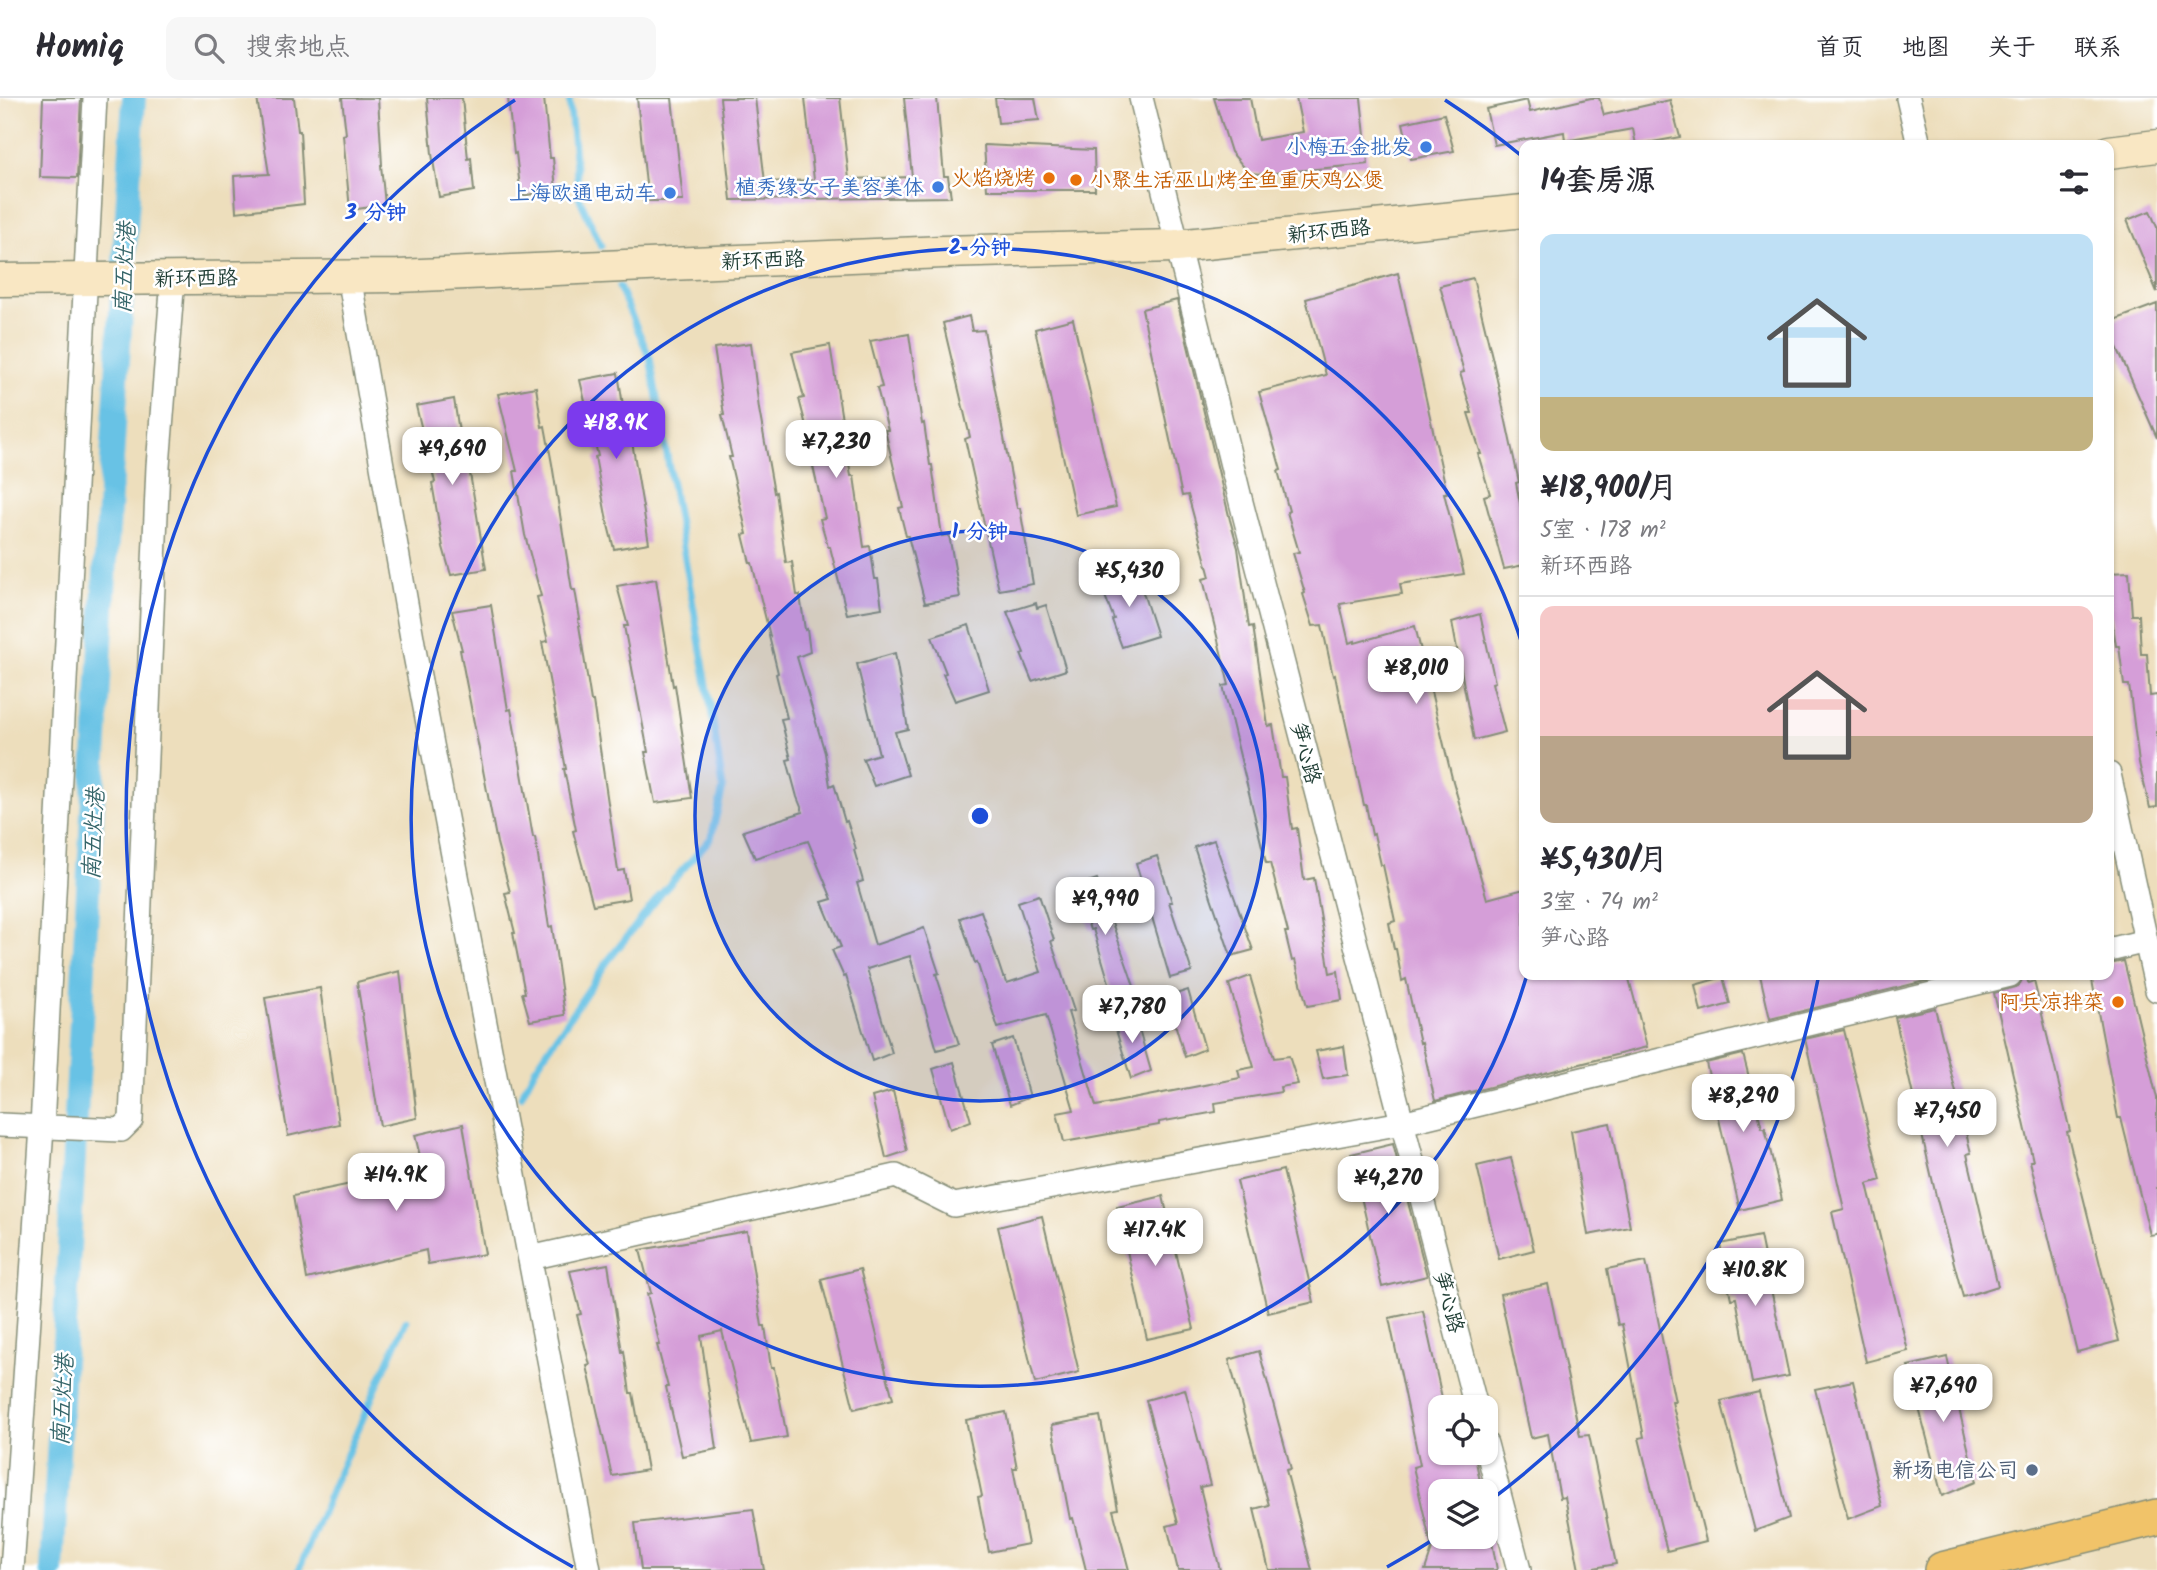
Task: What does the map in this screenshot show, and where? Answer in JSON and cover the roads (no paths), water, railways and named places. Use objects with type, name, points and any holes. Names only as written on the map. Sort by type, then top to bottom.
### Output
[{"type":"main road","points":[[1942,1570],[2157,1517]]},
{"type":"street","points":[[12,1570],[42,1127],[91,280],[95,98]]},
{"type":"street","name":"笋心路","points":[[1141,98],[1176,246],[1473,1395]]},
{"type":"street","points":[[1908,98],[1918,140]]},
{"type":"street","points":[[2114,151],[2157,146]]},
{"type":"street","name":"新环西路","points":[[0,281],[349,276],[943,252],[1176,246],[1519,212]]},
{"type":"street","points":[[349,276],[415,655],[589,1570]]},
{"type":"street","points":[[0,1125],[121,1130],[131,1120],[158,480],[163,279]]},
{"type":"street","points":[[2114,797],[2157,990]]},
{"type":"street","points":[[2114,949],[2146,941]]},
{"type":"street","points":[[530,1258],[896,1176],[954,1205],[1402,1123],[1989,980]]},
{"type":"street","points":[[1492,1465],[1519,1570]]},
{"type":"waterway","name":"南五灶港","points":[[52,1570],[103,607],[134,98]]},
{"type":"waterway","points":[[569,98],[579,197],[601,246]]},
{"type":"waterway","points":[[521,1096],[535,1069],[607,962],[661,894],[711,838],[723,788],[650,358],[619,287]]},
{"type":"waterway","points":[[299,1570],[406,1321]]},
{"type":"place","name":"小梅五金批发","points":[[1426,147]]},
{"type":"place","name":"火焰烧烤","points":[[1049,178]]},
{"type":"place","name":"小聚生活巫山烤全鱼重庆鸡公煲","points":[[1076,180]]},
{"type":"place","name":"植秀缘女子美容美体","points":[[938,187]]},
{"type":"place","name":"上海欧通电动车","points":[[670,193]]},
{"type":"place","name":"阿兵凉拌菜","points":[[2118,1002]]},
{"type":"place","name":"新场电信公司","points":[[2032,1470]]}]
